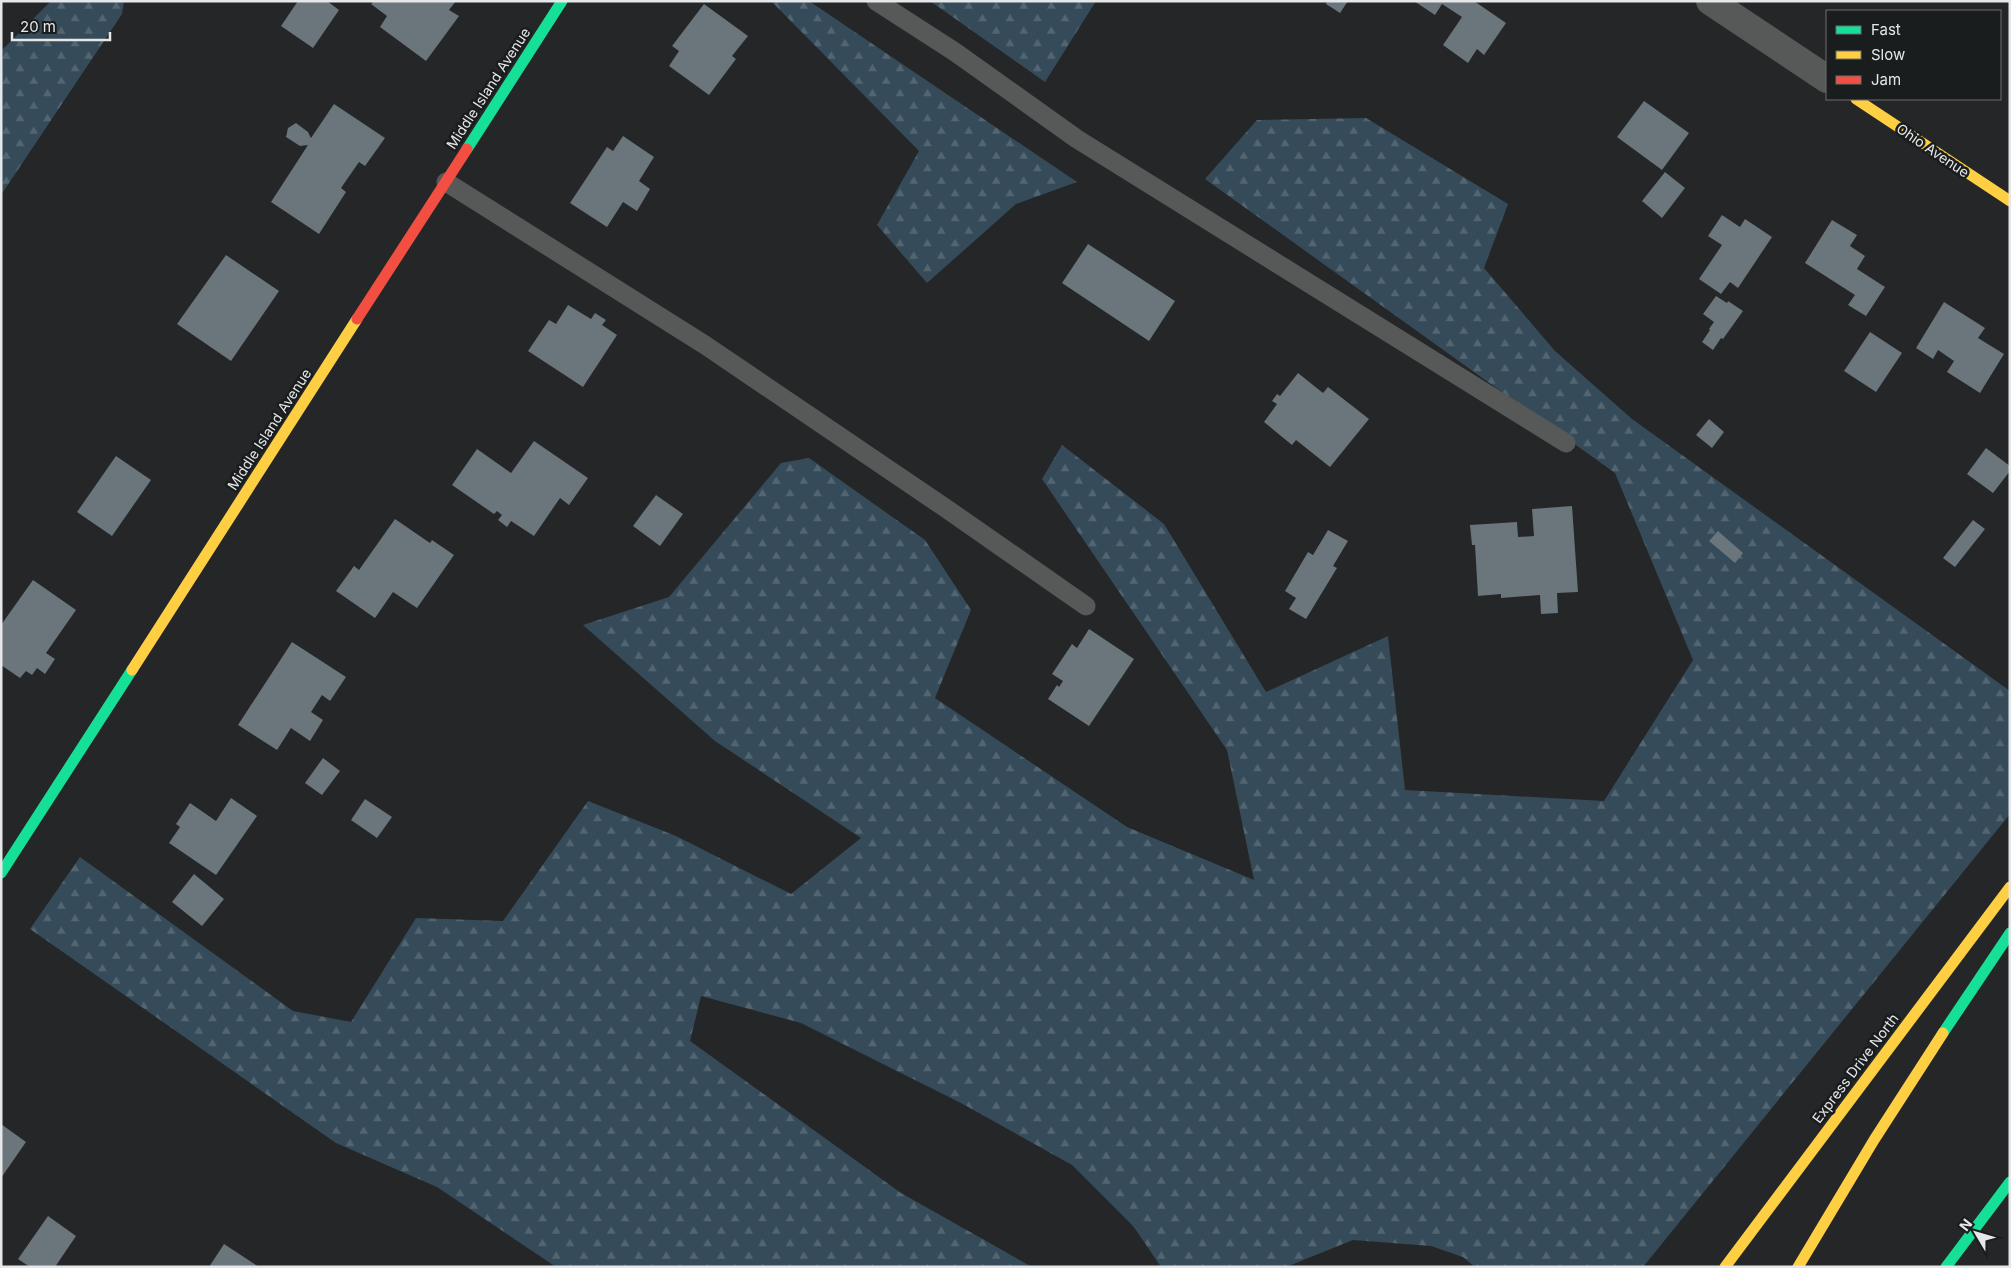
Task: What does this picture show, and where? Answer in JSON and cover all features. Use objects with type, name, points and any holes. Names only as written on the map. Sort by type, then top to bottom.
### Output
[{"type":"main road","name":"Middle Island Avenue","points":[[1,873],[562,1]]},
{"type":"main road","name":"Ohio Avenue","points":[[1858,100],[2010,201]]},
{"type":"main road","name":"Express Drive North","points":[[1725,1267],[2010,887]]},
{"type":"main road","points":[[1798,1267],[1876,1135],[2010,933]]},
{"type":"main road","points":[[1946,1267],[2010,1182]]},
{"type":"street","points":[[1710,1],[1826,78]]},
{"type":"lane","points":[[876,1],[956,52],[1077,139],[1566,443]]},
{"type":"lane","points":[[446,182],[705,344],[1086,606]]},
{"type":"green space","points":[[51,1],[124,1],[122,14],[1,195],[1,51]]},
{"type":"green space","points":[[771,1],[809,1],[1077,182],[1016,204],[927,283],[877,225],[919,151]]},
{"type":"green space","points":[[930,1],[1096,1],[1045,82]]},
{"type":"green space","points":[[1366,118],[1508,204],[1484,268],[1555,351],[1632,419],[2010,691],[2010,814],[1643,1267],[1475,1267],[1463,1257],[1431,1246],[1353,1240],[1286,1267],[1161,1267],[1134,1227],[1072,1165],[961,1103],[801,1023],[701,996],[690,1041],[901,1193],[1032,1267],[556,1267],[437,1187],[336,1143],[30,929],[80,857],[293,1011],[351,1022],[416,918],[503,921],[588,801],[676,836],[791,894],[861,838],[715,741],[583,625],[669,597],[781,463],[809,458],[925,540],[971,610],[935,698],[1127,827],[1254,880],[1227,750],[1042,479],[1062,445],[1164,524],[1266,692],[1388,636],[1405,790],[1604,801],[1693,660],[1615,473],[1205,179],[1257,120]]},
{"type":"building","points":[[298,1],[327,1],[339,10],[313,48],[281,26]]},
{"type":"building","points":[[374,1],[456,1],[449,10],[459,16],[426,61],[380,27],[387,16],[371,4]]},
{"type":"building","points":[[1327,1],[1348,1],[1340,13],[1326,4]]},
{"type":"building","points":[[1414,1],[1474,1],[1506,23],[1484,55],[1477,49],[1468,63],[1443,45],[1462,17],[1442,4],[1435,15]]},
{"type":"building","points":[[704,4],[748,36],[732,56],[736,59],[709,95],[669,66],[679,51],[672,46]]},
{"type":"building","points":[[1644,101],[1689,133],[1662,170],[1617,137]]},
{"type":"building","points":[[334,104],[385,138],[365,166],[359,162],[341,188],[346,192],[319,234],[271,202],[308,145],[300,146],[286,137],[288,128],[296,123],[308,132],[311,138]]},
{"type":"building","points":[[623,136],[654,157],[639,181],[650,189],[637,211],[623,202],[607,227],[570,203],[607,147],[613,151]]},
{"type":"building","points":[[1665,172],[1685,188],[1662,218],[1642,201]]},
{"type":"building","points":[[1722,215],[1740,227],[1745,219],[1772,237],[1738,288],[1730,282],[1721,294],[1699,279],[1722,245],[1708,236]]},
{"type":"building","points":[[1832,220],[1857,235],[1850,246],[1865,256],[1857,269],[1885,287],[1866,316],[1848,305],[1855,295],[1805,263]]},
{"type":"building","points":[[1088,244],[1175,301],[1149,341],[1062,283]]},
{"type":"building","points":[[226,255],[279,291],[231,361],[177,324]]},
{"type":"building","points":[[1716,296],[1743,311],[1713,350],[1702,342],[1714,322],[1703,314]]},
{"type":"building","points":[[1944,302],[1985,328],[1978,338],[2004,354],[1980,393],[1947,372],[1954,361],[1938,350],[1933,359],[1916,348]]},
{"type":"building","points":[[568,305],[591,319],[595,313],[606,320],[602,325],[617,335],[583,387],[528,351],[549,320],[556,324]]},
{"type":"building","points":[[1870,332],[1902,353],[1876,392],[1844,371]]},
{"type":"building","points":[[1298,373],[1323,393],[1328,387],[1369,419],[1330,467],[1296,440],[1292,445],[1264,422],[1277,404],[1272,401],[1277,394],[1280,396]]},
{"type":"building","points":[[1709,419],[1724,432],[1712,448],[1696,435]]},
{"type":"building","points":[[534,441],[588,478],[569,505],[560,498],[534,536],[511,521],[507,527],[498,520],[502,515],[497,511],[494,514],[452,485],[477,449],[511,473]]},
{"type":"building","points":[[1986,448],[2010,466],[2010,471],[1993,493],[1967,474]]},
{"type":"building","points":[[116,456],[151,480],[112,536],[77,512]]},
{"type":"building","points":[[656,495],[683,514],[660,546],[633,526]]},
{"type":"building","points":[[1572,506],[1578,592],[1557,593],[1558,613],[1541,614],[1540,595],[1501,598],[1501,594],[1478,596],[1475,545],[1472,545],[1470,525],[1517,522],[1518,537],[1534,536],[1532,509]]},
{"type":"building","points":[[395,519],[430,543],[432,540],[454,555],[417,608],[393,592],[375,618],[336,591],[354,566],[359,570]]},
{"type":"building","points":[[1973,520],[1985,529],[1955,567],[1943,558]]},
{"type":"building","points":[[1328,530],[1348,541],[1333,566],[1337,568],[1306,619],[1289,609],[1296,598],[1285,591],[1308,552],[1313,555]]},
{"type":"building","points":[[1718,531],[1743,553],[1735,563],[1709,541]]},
{"type":"building","points":[[33,580],[76,610],[46,653],[55,659],[45,674],[37,668],[32,675],[26,671],[20,678],[1,665],[1,625]]},
{"type":"building","points":[[1089,629],[1134,659],[1089,726],[1048,699],[1057,685],[1059,687],[1063,681],[1052,674],[1072,644],[1077,648]]},
{"type":"building","points":[[292,642],[346,677],[330,701],[322,695],[311,712],[323,720],[310,741],[291,728],[277,750],[238,725]]},
{"type":"building","points":[[323,758],[340,771],[322,795],[305,783]]},
{"type":"building","points":[[231,798],[257,816],[216,875],[169,843],[180,827],[176,824],[190,803],[216,821]]},
{"type":"building","points":[[365,799],[392,817],[377,838],[351,820]]},
{"type":"building","points":[[194,874],[224,899],[202,926],[172,902]]},
{"type":"building","points":[[1,1124],[26,1142],[1,1178]]},
{"type":"building","points":[[48,1216],[76,1236],[55,1267],[30,1267],[18,1259]]},
{"type":"building","points":[[224,1244],[259,1267],[209,1267]]},
{"type":"traffic: fast","points":[[467,149],[562,1]]},
{"type":"traffic: fast","points":[[1,873],[132,670]]},
{"type":"traffic: fast","points":[[1943,1033],[2010,933]]},
{"type":"traffic: fast","points":[[1946,1267],[2010,1182]]},
{"type":"traffic: slow","points":[[1858,100],[2010,201]]},
{"type":"traffic: slow","points":[[132,670],[357,319]]},
{"type":"traffic: slow","points":[[1725,1267],[2010,887]]},
{"type":"traffic: slow","points":[[1798,1267],[1874,1140],[1943,1033]]},
{"type":"traffic: jam","points":[[357,319],[467,149]]}]
